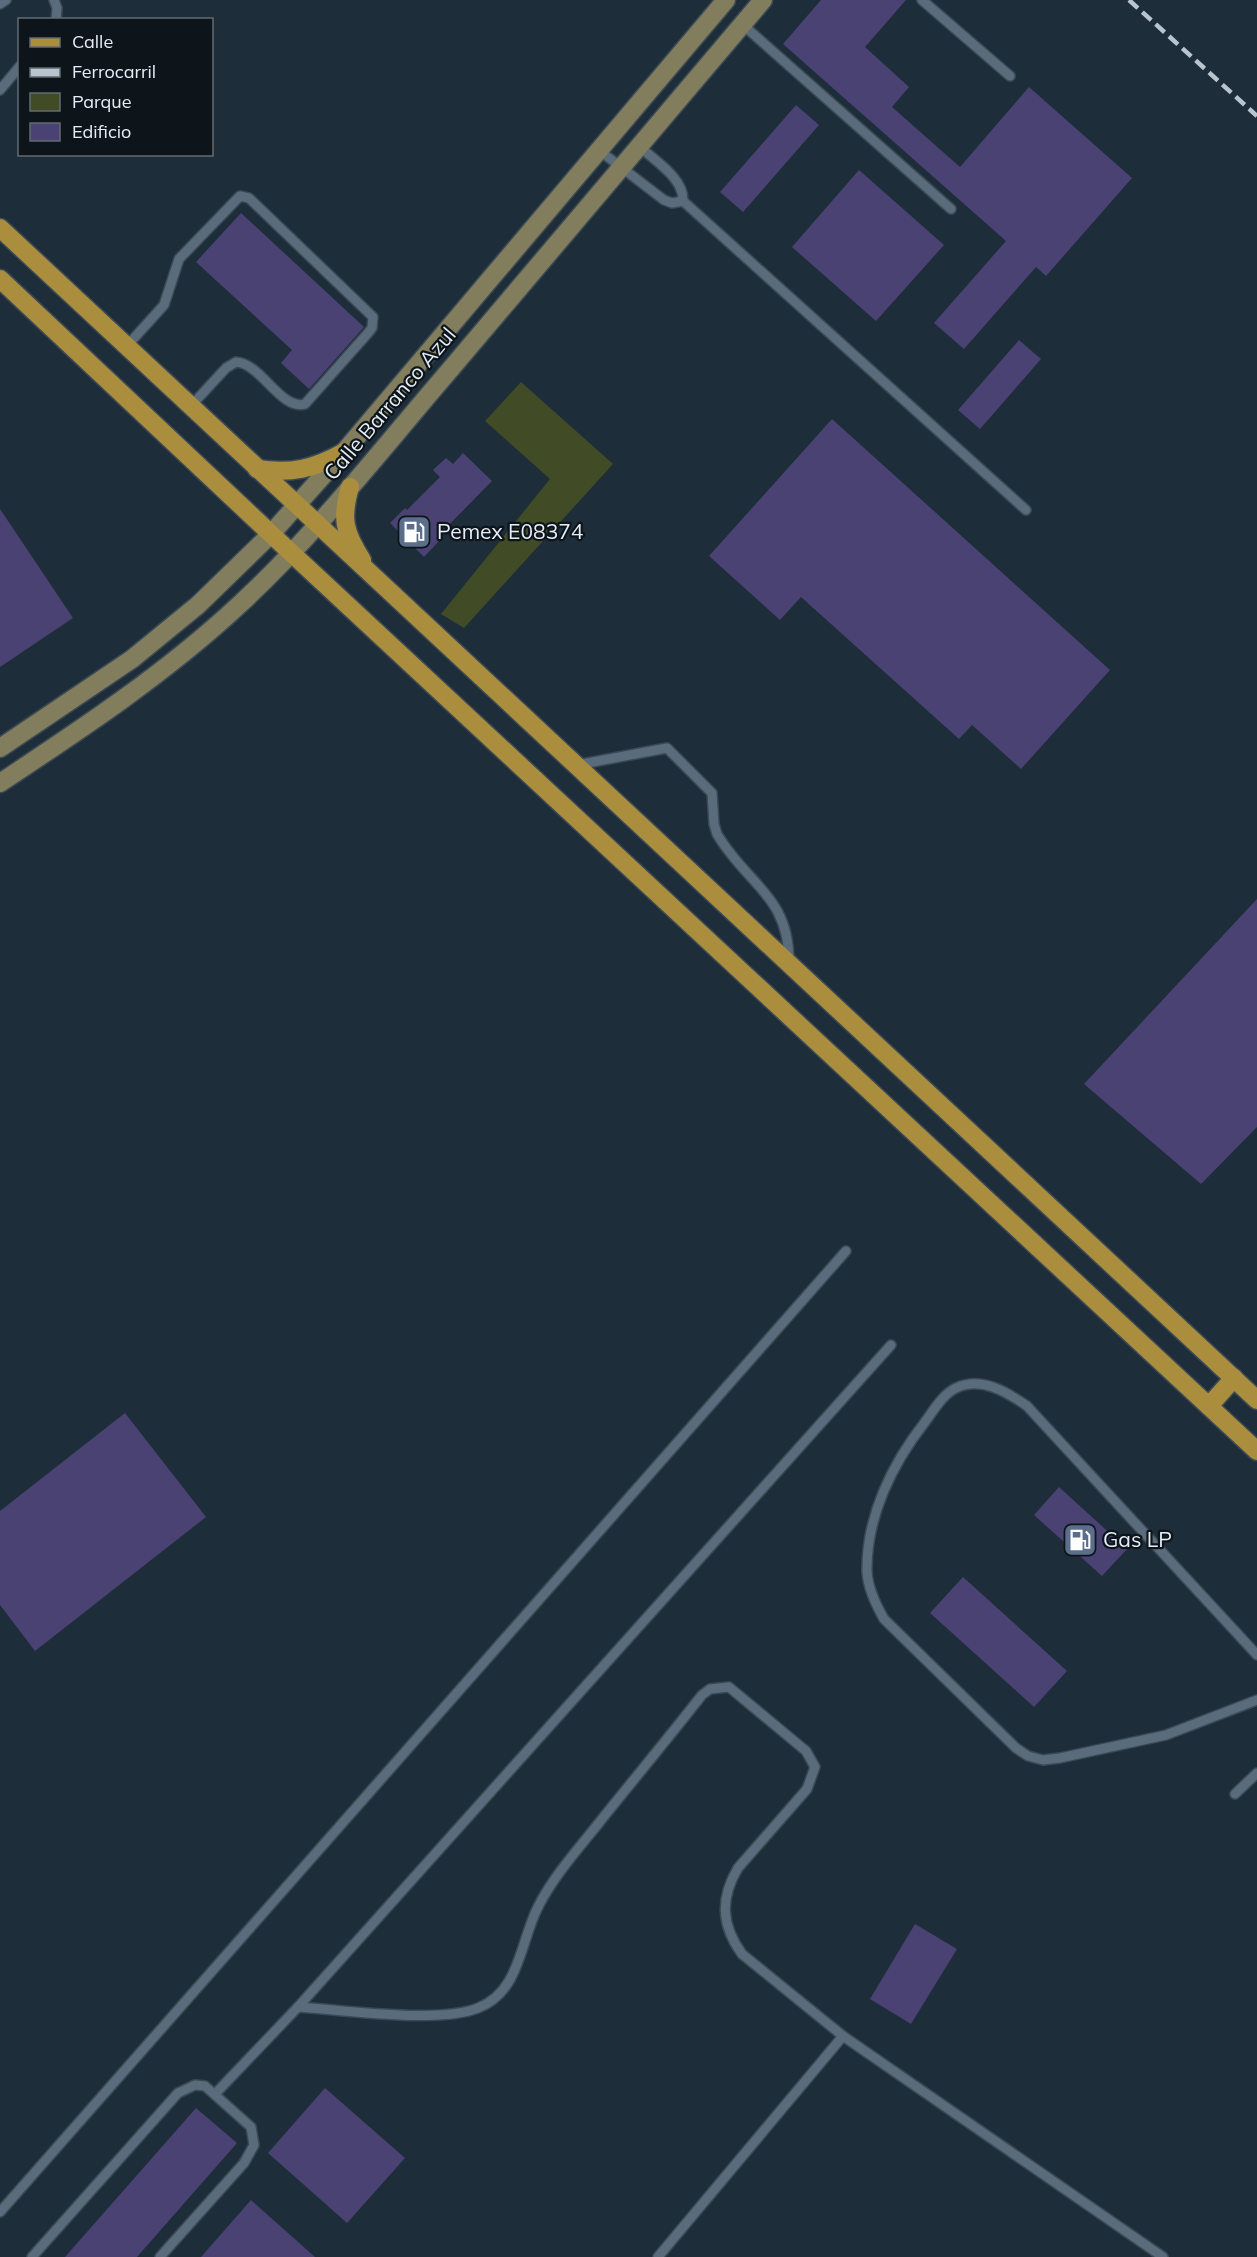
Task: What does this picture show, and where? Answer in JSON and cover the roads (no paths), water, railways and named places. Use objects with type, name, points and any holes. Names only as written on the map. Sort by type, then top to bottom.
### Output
[{"type":"main road","name":"Calle Barranco Azul","points":[[0,748],[132,659],[198,605],[271,534],[444,335],[726,0]]},
{"type":"main road","name":"Calle Barranco Azul","points":[[0,783],[84,728],[144,684],[237,608],[292,553],[763,0]]},
{"type":"main road","points":[[0,228],[1257,1400]]},
{"type":"main road","points":[[0,279],[1257,1451]]},
{"type":"main road","points":[[423,400],[412,387],[444,345],[444,335]]},
{"type":"main road","points":[[257,470],[280,472],[306,470],[344,452]]},
{"type":"main road","points":[[350,487],[344,509],[346,530],[351,543],[379,583]]},
{"type":"main road","points":[[1209,1406],[1234,1378]]},
{"type":"lane","points":[[0,4],[6,0]]},
{"type":"lane","points":[[54,0],[57,8],[56,18]]},
{"type":"lane","points":[[922,0],[1010,76]]},
{"type":"lane","points":[[742,24],[951,208]]},
{"type":"lane","points":[[0,90],[18,68]]},
{"type":"lane","points":[[639,146],[678,182],[683,191],[683,201],[1026,510]]},
{"type":"lane","points":[[600,151],[664,200],[672,203],[683,201]]},
{"type":"lane","points":[[126,347],[164,305],[179,259],[240,196],[249,198],[373,317],[374,322],[368,333],[305,404],[291,403],[247,365],[237,362],[226,368],[190,407]]},
{"type":"lane","points":[[575,766],[667,748],[712,794],[717,834],[783,919],[789,943],[789,962]]},
{"type":"lane","points":[[0,2212],[846,1251]]},
{"type":"lane","points":[[215,2094],[298,2007],[891,1344]]},
{"type":"lane","points":[[1257,1655],[1027,1406],[1005,1391],[988,1386],[955,1389],[937,1406],[893,1468],[879,1500],[871,1541],[867,1573],[874,1600],[884,1619],[1016,1748],[1028,1756],[1043,1760],[1060,1758],[1143,1741],[1166,1735],[1257,1700]]},
{"type":"lane","points":[[298,2007],[435,2015],[459,2014],[479,2008],[495,1999],[507,1987],[516,1969],[526,1935],[551,1885],[702,1695],[719,1686],[729,1688],[806,1751],[815,1767],[813,1778],[807,1789],[738,1868],[729,1882],[724,1899],[727,1928],[742,1954],[843,2036],[1163,2257]]},
{"type":"lane","points":[[1235,1794],[1257,1773]]},
{"type":"lane","points":[[658,2257],[843,2036]]},
{"type":"lane","points":[[32,2257],[178,2093],[195,2085],[205,2086],[251,2127],[254,2145],[251,2154],[160,2257]]},
{"type":"railway","points":[[1129,0],[1257,116]]},
{"type":"place","name":"Pemex E08374","points":[[414,532]]},
{"type":"place","name":"Gas LP","points":[[1080,1540]]}]
